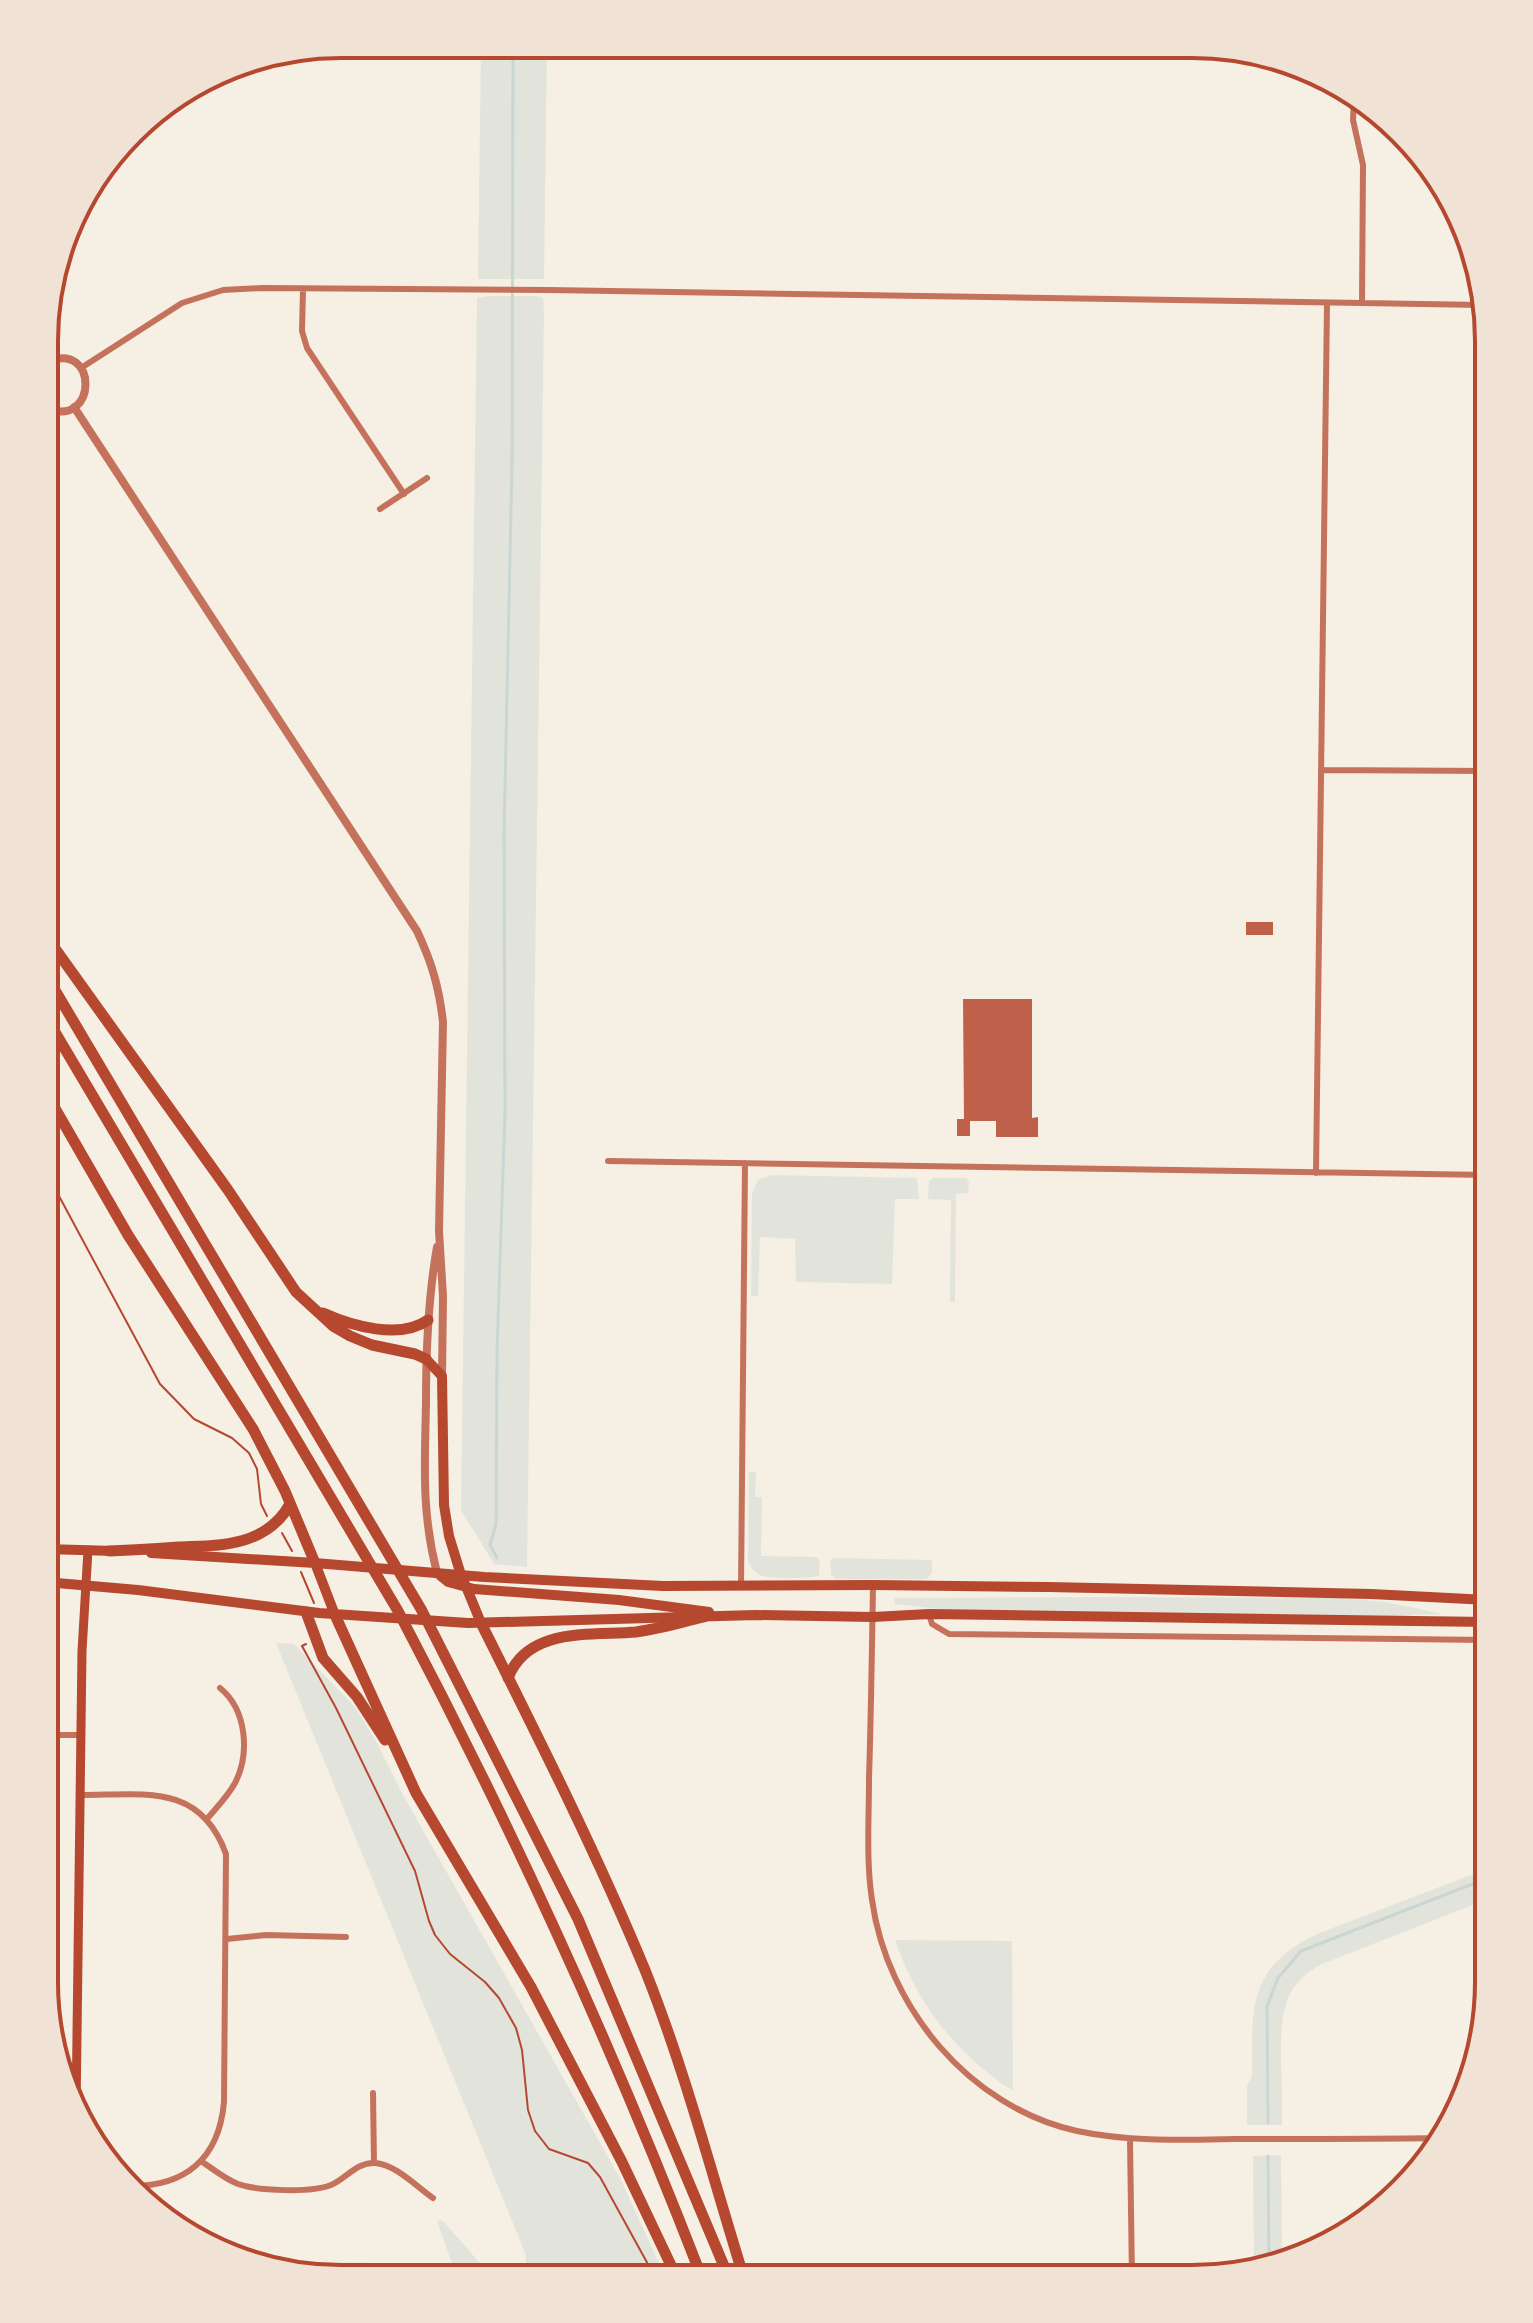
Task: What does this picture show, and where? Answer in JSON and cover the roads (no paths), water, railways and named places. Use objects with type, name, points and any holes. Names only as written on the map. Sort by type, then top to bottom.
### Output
[{"type":"highway","points":[[58,953],[228,1190],[291,1287],[312,1308],[350,1336],[426,1359]]},
{"type":"highway","points":[[58,995],[421,1609],[578,1919],[724,2265]]},
{"type":"highway","points":[[58,1037],[398,1611],[446,1702],[560,1938],[658,2163],[697,2265]]},
{"type":"highway","points":[[58,1114],[128,1235],[253,1429],[315,1563]]},
{"type":"highway","points":[[312,1308],[348,1323],[378,1329],[410,1327],[428,1320]]},
{"type":"highway","points":[[109,1551],[226,1545],[252,1538],[274,1524],[290,1504]]},
{"type":"highway","points":[[312,1613],[315,1639],[326,1663],[363,1705],[407,1774]]},
{"type":"highway","points":[[335,1615],[407,1774],[531,1987],[622,2162],[671,2265]]},
{"type":"highway","points":[[508,1678],[526,1654],[551,1639],[568,1635],[638,1631],[704,1617]]},
{"type":"highway","points":[[481,1623],[566,1797],[645,1971],[687,2093],[740,2265]]},
{"type":"main road","points":[[426,1359],[442,1376],[444,1505],[449,1536],[481,1623]]},
{"type":"main road","points":[[58,1549],[638,1585],[873,1585],[1356,1594],[1475,1599]]},
{"type":"main road","points":[[76,2081],[81,1735],[88,1550]]},
{"type":"main road","points":[[315,1563],[335,1615]]},
{"type":"main road","points":[[437,1573],[448,1582],[466,1588],[619,1600],[735,1615]]},
{"type":"main road","points":[[58,1583],[312,1613],[481,1623],[735,1615],[873,1617],[929,1614],[1475,1622]]},
{"type":"street","points":[[1353,109],[1363,165],[1362,303]]},
{"type":"street","points":[[81,368],[182,303],[223,290],[263,288],[1473,305]]},
{"type":"street","points":[[303,289],[302,331],[307,348],[404,494]]},
{"type":"street","points":[[1316,1173],[1327,303]]},
{"type":"street","points":[[58,359],[69,359],[81,368],[86,392],[74,407],[58,411]]},
{"type":"street","points":[[74,407],[417,931],[430,959],[439,988],[443,1022],[439,1231],[443,1296],[442,1376]]},
{"type":"street","points":[[380,509],[427,478]]},
{"type":"street","points":[[1321,770],[1475,771]]},
{"type":"street","points":[[608,1161],[1475,1175]]},
{"type":"street","points":[[741,1587],[745,1163]]},
{"type":"street","points":[[437,1573],[424,1489],[428,1320],[439,1231]]},
{"type":"street","points":[[873,1585],[868,1848],[872,1900],[884,1953],[908,2006],[945,2054],[980,2084],[1024,2112],[1074,2130],[1130,2140],[1428,2138]]},
{"type":"street","points":[[929,1614],[932,1624],[949,1634],[1475,1640]]},
{"type":"street","points":[[207,1819],[234,1786],[243,1752],[243,1732],[237,1709],[233,1700],[220,1688]]},
{"type":"street","points":[[58,1735],[81,1735]]},
{"type":"street","points":[[80,1795],[166,1797],[189,1805],[207,1819],[226,1854],[223,2121],[216,2140],[189,2172],[164,2183],[144,2185]]},
{"type":"street","points":[[227,1939],[266,1935],[346,1937]]},
{"type":"street","points":[[373,2093],[374,2163]]},
{"type":"street","points":[[1130,2140],[1132,2265]]},
{"type":"street","points":[[201,2161],[240,2185],[310,2189],[329,2186],[360,2165],[374,2163],[387,2166],[433,2198]]},
{"type":"waterway","points":[[497,1558],[490,1545],[496,1524],[497,1352],[505,1112],[504,833],[512,465],[513,59]]},
{"type":"waterway","points":[[1268,2123],[1267,2006],[1278,1978],[1301,1951],[1475,1883]]},
{"type":"waterway","points":[[1268,2156],[1269,2254]]}]
